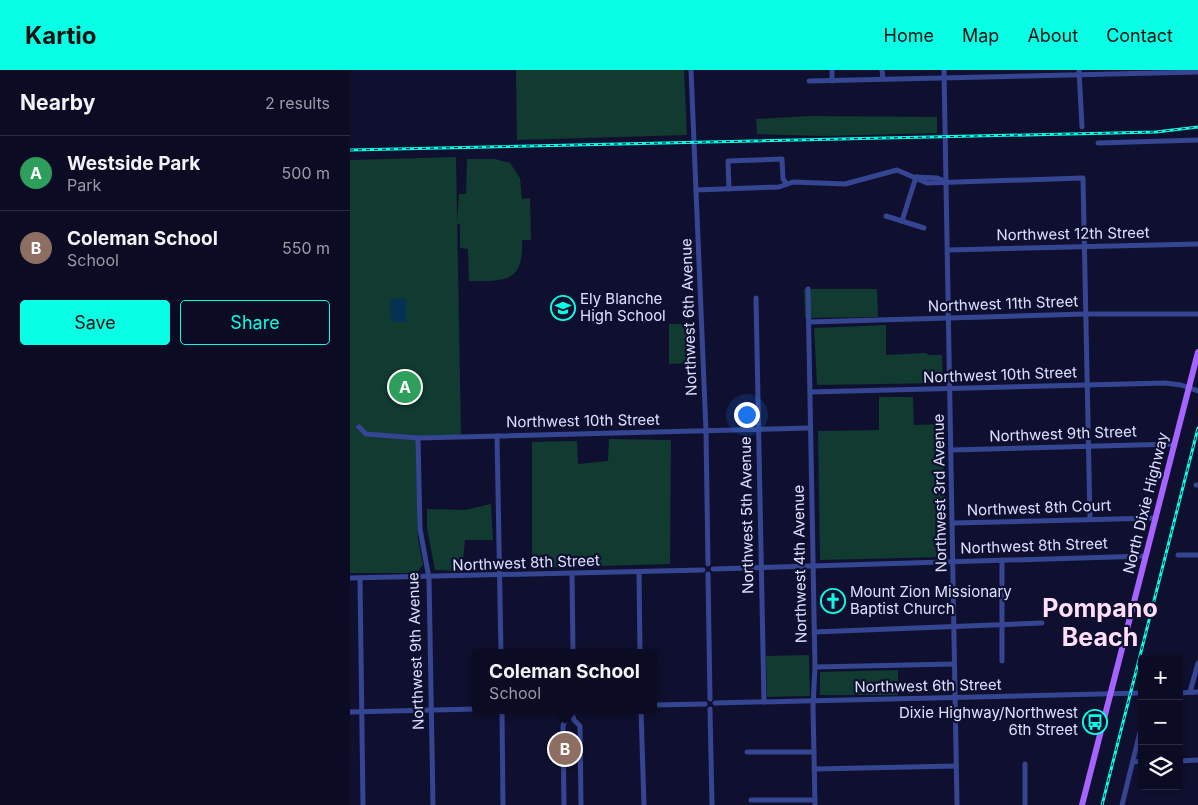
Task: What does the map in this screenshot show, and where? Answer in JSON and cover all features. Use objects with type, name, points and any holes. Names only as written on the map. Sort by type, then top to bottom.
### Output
[{"type":"main road","name":"North Dixie Highway","points":[[1082,805],[1198,352]]},
{"type":"street","name":"Northwest 6th Avenue","points":[[691,70],[706,431],[708,564]]},
{"type":"street","points":[[832,70],[832,81]]},
{"type":"street","points":[[882,70],[883,79]]},
{"type":"street","name":"Northwest 3rd Avenue","points":[[944,70],[957,805]]},
{"type":"street","points":[[809,82],[1079,73],[1198,72]]},
{"type":"street","points":[[1079,73],[1082,128]]},
{"type":"street","points":[[1098,142],[1198,140]]},
{"type":"street","points":[[729,189],[728,160],[782,159],[783,179],[786,183]]},
{"type":"street","points":[[696,190],[779,188],[786,183],[845,184],[897,170],[916,176],[920,181],[927,183],[1083,178],[1090,518]]},
{"type":"street","points":[[902,221],[916,176]]},
{"type":"street","points":[[886,216],[924,228]]},
{"type":"street","name":"Northwest 12th Street","points":[[948,250],[1198,244]]},
{"type":"street","name":"Northwest 4th Avenue","points":[[808,289],[815,668],[815,802]]},
{"type":"street","name":"Northwest 5th Avenue","points":[[756,298],[757,429],[764,702]]},
{"type":"street","name":"Northwest 11th Street","points":[[809,322],[1085,314],[1198,314]]},
{"type":"street","name":"Northwest 10th Street","points":[[810,392],[1166,383],[1198,392]]},
{"type":"street","name":"Northwest 10th Street","points":[[359,427],[366,434],[418,438],[810,428]]},
{"type":"street","points":[[497,436],[501,649]]},
{"type":"street","name":"Northwest 9th Avenue","points":[[418,438],[420,529],[429,578],[433,805]]},
{"type":"street","name":"Northwest 9th Street","points":[[952,450],[1174,444]]},
{"type":"street","name":"Northwest 8th Court","points":[[953,523],[1090,518],[1156,518]]},
{"type":"street","points":[[1178,555],[1198,555]]},
{"type":"street","name":"Northwest 8th Street","points":[[713,569],[1146,556]]},
{"type":"street","points":[[1002,560],[1002,661]]},
{"type":"street","points":[[706,572],[713,569],[708,564]]},
{"type":"street","points":[[657,705],[705,704],[710,699],[706,572],[708,564]]},
{"type":"street","points":[[639,572],[640,649]]},
{"type":"street","name":"Northwest 8th Street","points":[[350,578],[706,572]]},
{"type":"street","points":[[572,574],[573,649]]},
{"type":"street","points":[[360,578],[360,711],[363,805]]},
{"type":"street","points":[[814,632],[1042,624]]},
{"type":"street","points":[[1190,692],[1198,663]]},
{"type":"street","points":[[815,668],[954,664]]},
{"type":"street","points":[[1183,693],[1198,692]]},
{"type":"street","name":"Northwest 6th Street","points":[[716,703],[1138,694]]},
{"type":"street","points":[[710,699],[716,703],[710,709]]},
{"type":"street","points":[[705,704],[710,709],[712,805]]},
{"type":"street","points":[[350,712],[472,709]]},
{"type":"street","points":[[502,714],[503,805]]},
{"type":"street","points":[[564,805],[563,726],[568,714]]},
{"type":"street","points":[[572,714],[580,726],[581,805]]},
{"type":"street","points":[[642,714],[644,805]]},
{"type":"street","points":[[1122,805],[1138,741]]},
{"type":"street","points":[[747,752],[814,752]]},
{"type":"street","points":[[1183,760],[1198,760]]},
{"type":"street","points":[[1133,762],[1138,761]]},
{"type":"street","points":[[1025,764],[1026,805]]},
{"type":"street","points":[[814,769],[956,766]]},
{"type":"street","points":[[751,800],[815,802]]},
{"type":"green space","points":[[516,70],[684,70],[687,135],[517,140]]},
{"type":"green space","points":[[810,116],[937,117],[937,133],[824,136],[757,134],[756,119]]},
{"type":"green space","points":[[456,157],[461,435],[416,436],[418,539],[423,565],[416,573],[350,573],[350,160]]},
{"type":"green space","points":[[467,159],[495,159],[510,163],[520,178],[522,199],[530,198],[531,240],[522,240],[520,265],[510,277],[493,281],[469,281],[468,249],[460,248],[460,224],[457,224],[459,194],[466,194]]},
{"type":"green space","points":[[804,289],[877,289],[878,317],[805,318]]},
{"type":"green space","points":[[669,324],[692,324],[693,363],[669,364]]},
{"type":"green space","points":[[886,325],[886,355],[926,353],[928,355],[942,355],[943,383],[817,385],[814,328]]},
{"type":"green space","points":[[879,397],[913,397],[914,425],[943,424],[945,557],[820,560],[818,431],[879,430]]},
{"type":"green space","points":[[609,439],[671,440],[670,564],[532,568],[532,442],[577,441],[578,464],[608,461]]},
{"type":"green space","points":[[491,504],[493,540],[465,540],[462,571],[435,570],[427,528],[427,509],[465,510]]},
{"type":"green space","points":[[809,655],[810,696],[767,697],[766,656]]},
{"type":"green space","points":[[898,670],[898,695],[820,695],[820,672]]},
{"type":"water","points":[[406,298],[406,322],[391,322],[390,299]]},
{"type":"railway","points":[[350,150],[1156,132],[1198,127]]},
{"type":"railway","points":[[1102,805],[1198,428]]},
{"type":"place","name":"Ely Blanche High School","points":[[563,308]]},
{"type":"place","name":"Westside Park","points":[[405,387]]},
{"type":"place","name":"Mount Zion Missionary Baptist Church","points":[[833,601]]},
{"type":"place","name":"Dixie Highway/Northwest 6th Street","points":[[1095,722]]},
{"type":"place","name":"Coleman School","points":[[565,749]]},
{"type":"district","name":"Pompano Beach","points":[[1100,622]]}]
